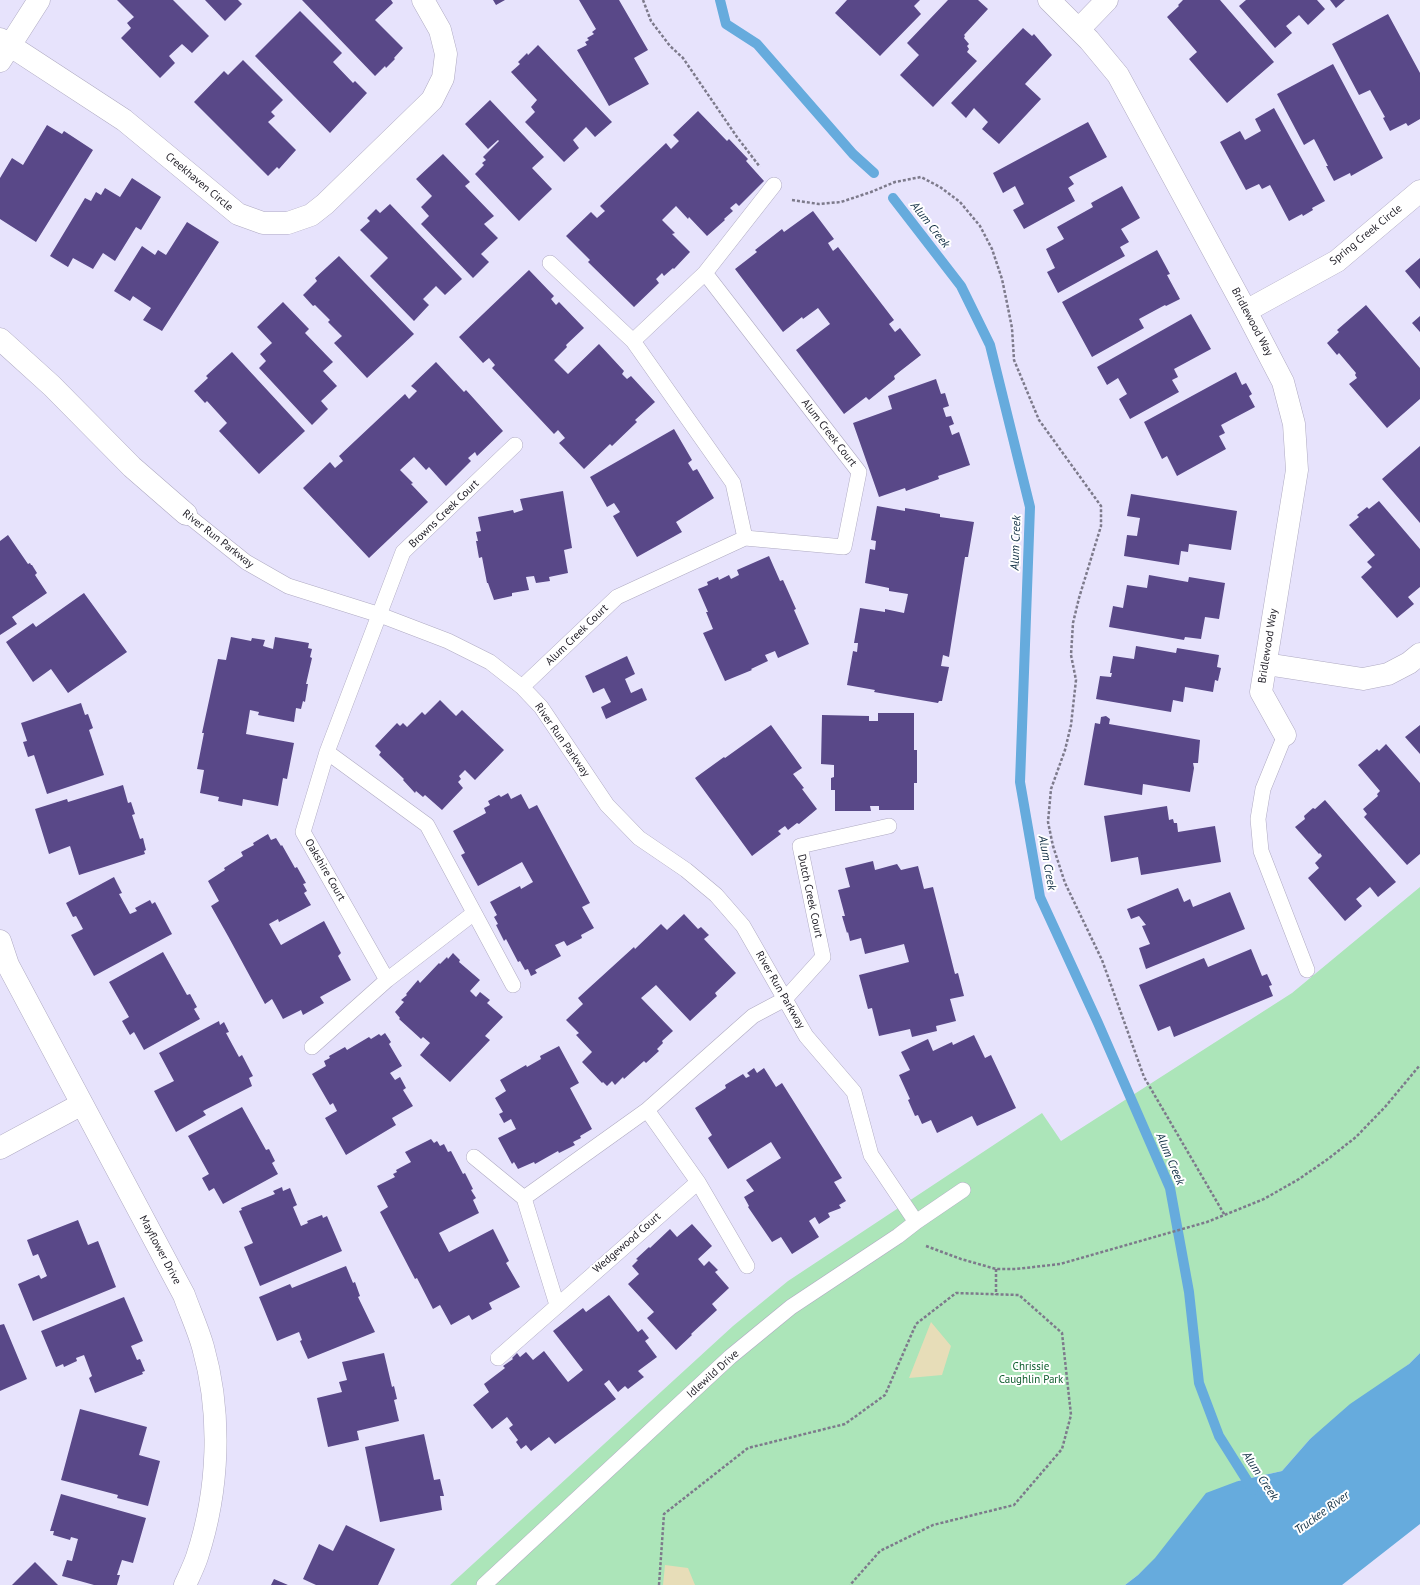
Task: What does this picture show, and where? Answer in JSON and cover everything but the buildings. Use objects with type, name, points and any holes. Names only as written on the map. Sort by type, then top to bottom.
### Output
[{"type":"street","points":[[3,49],[39,0]]},
{"type":"street","name":"Creekhaven Circle","points":[[3,49],[124,120],[238,214],[263,223],[288,223],[311,214],[325,204],[432,100],[443,78],[446,54],[440,30],[423,0]]},
{"type":"street","name":"Bridlewood Way","points":[[1049,0],[1089,40],[1118,76],[1283,382],[1294,424],[1297,470],[1261,692],[1285,735]]},
{"type":"street","points":[[1079,30],[1107,0]]},
{"type":"street","name":"Spring Creek Circle","points":[[1246,311],[1337,261],[1420,191]]},
{"type":"street","name":"River Run Parkway","points":[[0,339],[52,386],[132,467],[186,514]]},
{"type":"street","points":[[1266,664],[1363,679],[1388,674],[1409,663],[1420,654]]},
{"type":"street","name":"Mayflower Drive","points":[[0,940],[8,965],[184,1295],[203,1347],[213,1399],[215,1452],[210,1504],[197,1557],[185,1585]]},
{"type":"street","points":[[0,1148],[82,1104]]},
{"type":"lane","points":[[633,341],[705,273],[774,185]]},
{"type":"lane","points":[[550,263],[633,341],[733,483],[746,538]]},
{"type":"lane","name":"Alum Creek Court","points":[[522,687],[617,597],[746,538],[844,547],[859,472],[705,273]]},
{"type":"lane","name":"Browns Creek Court","points":[[380,615],[403,552],[515,445]]},
{"type":"lane","name":"River Run Parkway","points":[[186,514],[246,562],[288,586],[380,615],[448,641],[490,662],[522,687],[541,707],[607,805],[639,838],[686,870],[716,895],[743,926],[806,1036],[854,1092],[871,1156],[916,1222]]},
{"type":"lane","name":"Oakshire Court","points":[[380,615],[328,752],[303,832],[387,980]]},
{"type":"lane","points":[[1285,735],[1263,789],[1258,819],[1260,852],[1306,970]]},
{"type":"lane","points":[[328,752],[426,825],[514,985]]},
{"type":"lane","name":"Dutch Creek Court","points":[[785,999],[823,958],[800,846],[889,826]]},
{"type":"lane","points":[[312,1047],[387,980],[474,913]]},
{"type":"lane","points":[[524,1198],[647,1110],[753,1016],[785,999]]},
{"type":"lane","points":[[647,1110],[698,1182],[747,1266]]},
{"type":"lane","points":[[474,1157],[524,1198],[557,1305]]},
{"type":"lane","name":"Wedgewood Court","points":[[498,1358],[698,1182]]},
{"type":"lane","name":"Idlewild Drive","points":[[484,1585],[730,1357],[791,1307],[898,1236],[963,1190]]},
{"type":"path","points":[[643,0],[650,21],[670,46],[683,58],[737,138],[774,185],[789,199],[819,204],[841,202],[895,182],[921,177],[940,187],[960,202],[980,226],[992,249],[1002,278],[1006,297],[1012,328],[1014,360],[1039,420],[1101,506],[1101,526],[1078,598],[1073,623],[1071,655],[1076,680],[1071,725],[1066,750],[1051,789],[1048,822],[1053,846],[1066,884],[1102,960],[1144,1077],[1224,1214]]},
{"type":"path","points":[[898,1236],[961,1259],[996,1269],[1016,1269],[1060,1264],[1207,1222],[1264,1199],[1328,1159],[1356,1137],[1385,1107],[1420,1065]]},
{"type":"path","points":[[996,1269],[996,1295]]},
{"type":"path","points":[[659,1585],[664,1514],[748,1448],[845,1424],[885,1396],[916,1324],[956,1293],[1019,1295],[1062,1333],[1071,1415],[1062,1449],[1014,1505],[933,1525],[880,1550],[850,1585]]},
{"type":"green space","name":"Chrissie Caughlin Park","points":[[1420,887],[1420,1353],[1409,1364],[1310,1439],[1282,1471],[1238,1481],[1138,1575],[1125,1585],[450,1585],[733,1326],[788,1281],[1042,1113],[1061,1141],[1292,993]]},
{"type":"sand","points":[[931,1322],[951,1346],[942,1375],[909,1378]]},
{"type":"sand","points":[[665,1565],[688,1568],[695,1585],[663,1585]]},
{"type":"water","name":"Truckee River","points":[[1420,1353],[1420,1524],[1342,1585],[1125,1585],[1138,1575],[1155,1558],[1206,1493],[1238,1481],[1282,1471],[1310,1439],[1350,1404],[1409,1364]]},
{"type":"waterway","points":[[720,0],[726,24],[757,44],[853,154],[874,173]]},
{"type":"waterway","name":"Alum Creek","points":[[893,198],[961,286],[990,345],[1030,507],[1020,782],[1040,897],[1098,1023],[1170,1188],[1189,1292],[1199,1383],[1219,1436],[1253,1490]]}]
